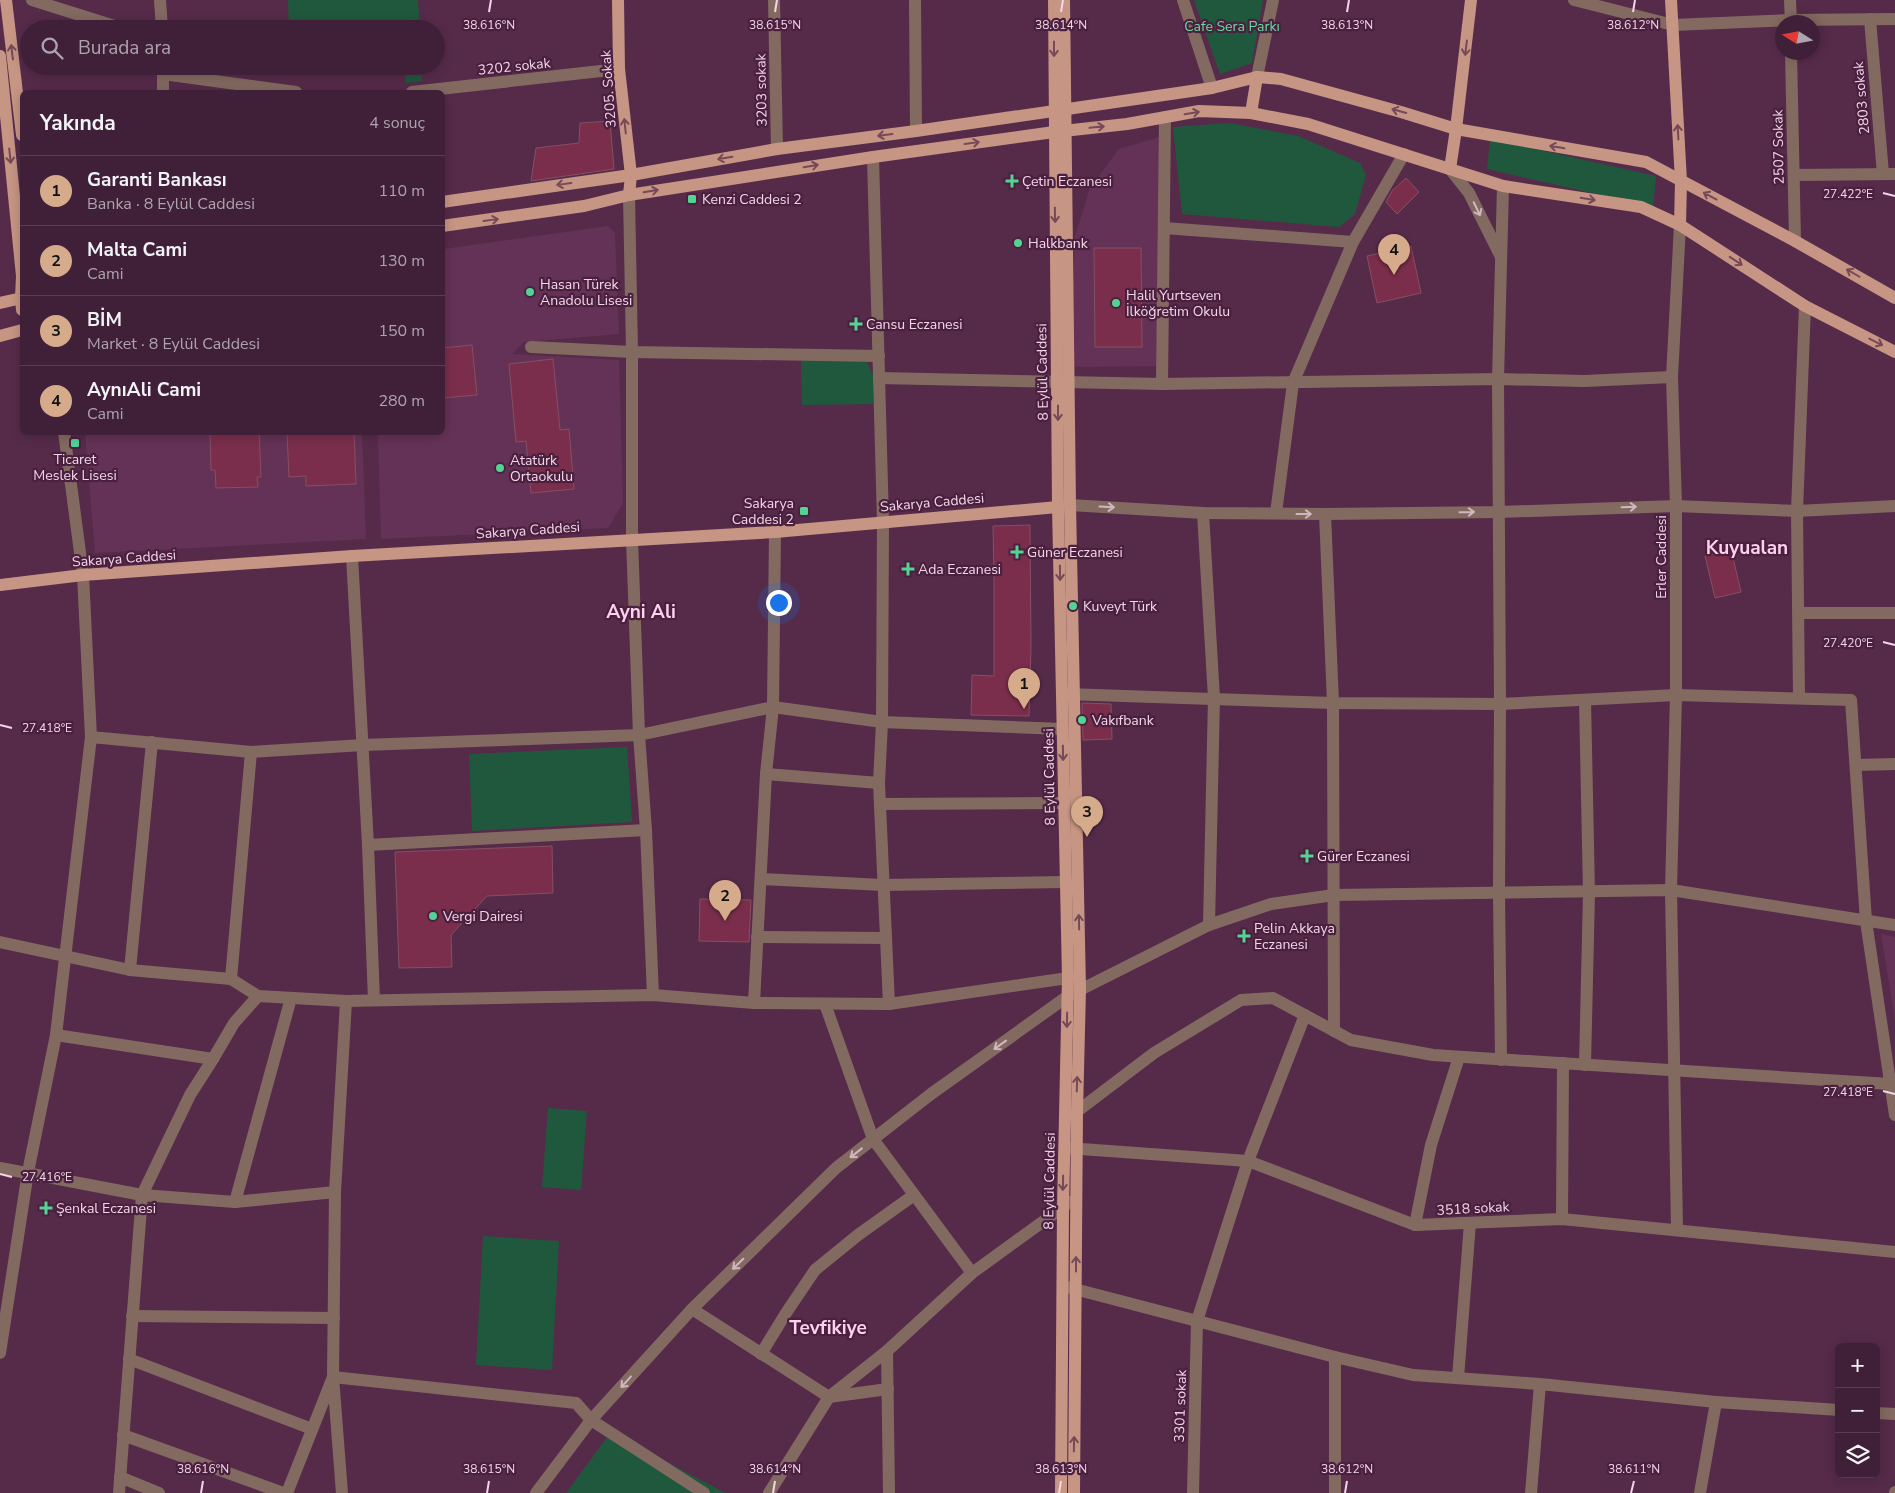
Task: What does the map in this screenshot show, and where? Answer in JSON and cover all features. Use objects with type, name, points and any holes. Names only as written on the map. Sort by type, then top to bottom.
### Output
[{"type":"main road","points":[[6,0],[4,20],[20,122]]},
{"type":"main road","name":"3205. Sokak","points":[[618,0],[619,69],[631,175],[629,194]]},
{"type":"main road","name":"8 Eylül Caddesi","points":[[1054,0],[1060,109],[1068,694],[1063,729],[1068,978],[1064,1120],[1070,1148],[1063,1208],[1061,1493]]},
{"type":"main road","points":[[1060,109],[1064,0]]},
{"type":"main road","points":[[1450,169],[1471,0]]},
{"type":"main road","points":[[1671,0],[1681,180],[1680,225]]},
{"type":"main road","points":[[0,56],[20,256]]},
{"type":"main road","points":[[1251,113],[1257,77]]},
{"type":"main road","points":[[445,202],[631,175],[777,149],[1212,88],[1257,77],[1281,79],[1456,129],[1646,162],[1795,241],[1895,298]]},
{"type":"main road","points":[[445,226],[584,206],[629,194],[873,157],[1060,131],[1127,124],[1199,111],[1251,113],[1308,124],[1503,186],[1641,207],[1680,225],[1805,306],[1895,352]]},
{"type":"main road","points":[[0,303],[20,302]]},
{"type":"main road","points":[[0,336],[20,331]]},
{"type":"main road","name":"Sakarya Caddesi","points":[[0,586],[83,575],[352,556],[775,532],[1064,506]]},
{"type":"main road","points":[[1068,694],[1080,989],[1077,1112],[1070,1148],[1076,1198],[1074,1493]]},
{"type":"street","points":[[32,0],[95,20]]},
{"type":"street","points":[[160,0],[161,20]]},
{"type":"street","name":"3203 sokak","points":[[774,0],[777,149]]},
{"type":"street","points":[[915,0],[916,131]]},
{"type":"street","points":[[1183,0],[1212,88]]},
{"type":"street","points":[[1257,77],[1273,0]]},
{"type":"street","points":[[1574,0],[1673,25],[1775,22]]},
{"type":"street","points":[[1790,0],[1790,15]]},
{"type":"street","points":[[1820,20],[1895,18]]},
{"type":"street","name":"2803 sokak","points":[[1870,19],[1889,174]]},
{"type":"street","name":"2507 Sokak","points":[[1791,60],[1795,241]]},
{"type":"street","name":"3202 sokak","points":[[430,90],[619,69]]},
{"type":"street","points":[[163,75],[163,90]]},
{"type":"street","points":[[193,75],[284,90]]},
{"type":"street","points":[[1162,384],[1165,118]]},
{"type":"street","points":[[1276,513],[1293,383],[1353,242],[1404,154]]},
{"type":"street","points":[[873,157],[883,522],[882,722],[879,783],[889,1004]]},
{"type":"street","points":[[1450,169],[1469,193],[1501,257]]},
{"type":"street","points":[[1794,175],[1889,174]]},
{"type":"street","points":[[1502,1060],[1499,893],[1498,379],[1503,186]]},
{"type":"street","points":[[629,194],[632,352],[632,539],[639,735],[646,830],[653,995]]},
{"type":"street","name":"Erler Caddesi","points":[[1677,1229],[1670,890],[1676,695],[1676,506],[1672,377],[1680,225]]},
{"type":"street","points":[[1164,228],[1353,242]]},
{"type":"street","points":[[1799,698],[1797,511],[1805,306]]},
{"type":"street","points":[[531,347],[632,352],[878,356]]},
{"type":"street","points":[[879,378],[1162,384],[1498,379],[1584,381],[1672,377]]},
{"type":"street","points":[[0,1353],[28,1172],[56,1035],[91,737],[83,575],[63,435]]},
{"type":"street","points":[[1064,506],[1204,513],[1325,514],[1499,512],[1676,506],[1797,511],[1895,506]]},
{"type":"street","points":[[1204,513],[1214,698],[1209,925]]},
{"type":"street","points":[[1325,514],[1333,703],[1334,1031]]},
{"type":"street","points":[[754,1003],[766,774],[773,707],[775,532]]},
{"type":"street","points":[[352,556],[368,845],[374,1000]]},
{"type":"street","points":[[1798,614],[1895,614]]},
{"type":"street","points":[[1068,694],[1333,703],[1500,704],[1676,695],[1851,700],[1866,922],[1895,1115]]},
{"type":"street","points":[[1585,700],[1589,893],[1586,1065]]},
{"type":"street","points":[[91,737],[251,752],[363,745],[639,735],[773,707],[882,722],[1063,729]]},
{"type":"street","points":[[130,970],[152,742]]},
{"type":"street","points":[[232,978],[251,752]]},
{"type":"street","points":[[1856,765],[1895,764]]},
{"type":"street","points":[[766,774],[879,783]]},
{"type":"street","points":[[880,804],[1064,803]]},
{"type":"street","points":[[368,845],[646,830]]},
{"type":"street","points":[[761,879],[883,885],[1066,882]]},
{"type":"street","points":[[536,1493],[591,1420],[692,1309],[836,1168],[931,1094],[1068,996],[1209,925],[1271,904],[1334,895],[1589,893],[1670,890],[1895,925]]},
{"type":"street","points":[[757,937],[886,938]]},
{"type":"street","points":[[0,942],[130,970],[232,978],[258,996],[346,1001],[653,995],[754,1003],[889,1004],[1068,978]]},
{"type":"street","points":[[119,1493],[142,1195],[190,1095],[214,1059],[234,1023],[258,996]]},
{"type":"street","points":[[235,1202],[290,998]]},
{"type":"street","points":[[1064,1120],[1154,1053],[1241,1000],[1273,998],[1351,1040],[1433,1055],[1890,1084]]},
{"type":"street","points":[[342,1493],[333,1377],[335,1192],[346,1001]]},
{"type":"street","points":[[824,1004],[873,1139],[972,1273]]},
{"type":"street","name":"3301 sokak","points":[[1193,1493],[1197,1321],[1248,1161],[1305,1015]]},
{"type":"street","points":[[56,1035],[214,1059]]},
{"type":"street","points":[[1415,1225],[1431,1145],[1459,1057]]},
{"type":"street","points":[[1562,1219],[1563,1063]]},
{"type":"street","name":"3518 sokak","points":[[1070,1148],[1248,1161],[1415,1225],[1562,1219],[1895,1252]]},
{"type":"street","points":[[0,1168],[142,1195],[235,1202],[335,1192]]},
{"type":"street","points":[[761,1354],[815,1270],[914,1194]]},
{"type":"street","points":[[769,1493],[829,1397],[887,1351],[972,1273],[1076,1198]]},
{"type":"street","points":[[1458,1378],[1470,1223]]},
{"type":"street","points":[[1063,1286],[1335,1357],[1413,1375],[1540,1384],[1716,1402],[1835,1410]]},
{"type":"street","points":[[692,1309],[829,1397],[888,1389]]},
{"type":"street","points":[[132,1316],[334,1318]]},
{"type":"street","points":[[887,1351],[889,1493]]},
{"type":"street","points":[[1334,1493],[1335,1357]]},
{"type":"street","points":[[129,1359],[312,1429]]},
{"type":"street","points":[[333,1377],[576,1403],[591,1420],[704,1493]]},
{"type":"street","points":[[287,1493],[333,1377]]},
{"type":"street","points":[[1531,1493],[1540,1384]]},
{"type":"street","points":[[1700,1493],[1716,1402]]},
{"type":"street","points":[[1880,1413],[1895,1414]]},
{"type":"street","points":[[123,1435],[283,1493]]},
{"type":"street","points":[[120,1477],[159,1493]]},
{"type":"shaded area","name":"Halil Yurtseven İlköğretim Okulu","points":[[1163,136],[1159,366],[1071,367],[1074,239],[1090,188],[1119,149]]},
{"type":"shaded area","name":"Atatürk Ortaokulu","points":[[608,226],[615,233],[619,334],[524,342],[512,354],[619,360],[623,503],[608,528],[381,539],[378,435],[445,435],[445,249]]},
{"type":"shaded area","points":[[85,435],[362,435],[366,539],[95,553]]},
{"type":"shaded area","points":[[1881,934],[1895,937],[1895,1020]]},
{"type":"green space","points":[[288,0],[418,0],[419,20],[289,20]]},
{"type":"green space","name":"Cafe Sera Parkı","points":[[1194,0],[1263,0],[1252,63],[1220,74]]},
{"type":"green space","points":[[405,75],[422,75],[422,81],[406,83]]},
{"type":"green space","points":[[1229,123],[1298,136],[1360,163],[1366,175],[1355,214],[1339,227],[1182,214],[1173,127]]},
{"type":"green space","points":[[1490,139],[1656,176],[1653,207],[1487,169]]},
{"type":"green space","points":[[801,360],[861,360],[867,362],[873,375],[873,404],[802,405]]},
{"type":"green space","points":[[627,747],[632,822],[472,831],[469,754]]},
{"type":"green space","points":[[548,1108],[587,1111],[581,1190],[542,1187]]},
{"type":"green space","points":[[483,1236],[559,1241],[552,1370],[476,1365]]},
{"type":"green space","points":[[611,1432],[725,1493],[566,1493]]},
{"type":"building","points":[[610,121],[614,169],[531,181],[536,148],[579,143],[580,123]]},
{"type":"building","points":[[1406,178],[1419,192],[1397,214],[1386,202],[1392,191]]},
{"type":"building","points":[[1411,246],[1421,293],[1377,303],[1367,256]]},
{"type":"building","points":[[1094,248],[1141,248],[1142,347],[1095,347]]},
{"type":"building","points":[[472,345],[477,395],[445,398],[445,348]]},
{"type":"building","points":[[553,359],[560,430],[569,429],[574,489],[531,493],[526,441],[516,442],[509,364]]},
{"type":"building","points":[[210,435],[259,435],[261,477],[257,477],[258,487],[216,488],[215,470],[211,470]]},
{"type":"building","points":[[287,435],[354,435],[356,484],[306,486],[306,476],[289,477]]},
{"type":"building","points":[[1030,525],[1031,647],[1029,716],[971,715],[972,675],[994,676],[993,526]]},
{"type":"building","points":[[1731,549],[1741,592],[1715,598],[1705,556]]},
{"type":"building","points":[[1082,703],[1111,704],[1112,739],[1083,740]]},
{"type":"building","name":"Vergi Dairesi","points":[[552,846],[553,893],[487,896],[451,935],[452,967],[399,968],[395,852]]},
{"type":"building","points":[[700,899],[751,900],[749,942],[699,941]]},
{"type":"place","name":"Çetin Eczanesi","points":[[1012,181]]},
{"type":"place","name":"Kenzi Caddesi 2","points":[[692,199]]},
{"type":"place","name":"Halkbank","points":[[1018,243]]},
{"type":"place","name":"AynıAli Cami","points":[[1394,275]]},
{"type":"place","name":"Hasan Türek Anadolu Lisesi","points":[[530,292]]},
{"type":"place","name":"Halil Yurtseven İlköğretim Okulu","points":[[1116,303]]},
{"type":"place","name":"Cansu Eczanesi","points":[[856,324]]},
{"type":"place","name":"Ticaret Meslek Lisesi","points":[[75,443]]},
{"type":"place","name":"Atatürk Ortaokulu","points":[[500,468]]},
{"type":"place","name":"Sakarya Caddesi 2","points":[[804,511]]},
{"type":"place","name":"Güner Eczanesi","points":[[1017,552]]},
{"type":"place","name":"Ada Eczanesi","points":[[908,569]]},
{"type":"place","name":"Kuveyt Türk","points":[[1073,606]]},
{"type":"place","name":"Garanti Bankası","points":[[1024,709]]},
{"type":"place","name":"Vakıfbank","points":[[1082,720]]},
{"type":"place","name":"BİM","points":[[1087,837]]},
{"type":"place","name":"Gürer Eczanesi","points":[[1307,856]]},
{"type":"place","name":"Vergi Dairesi","points":[[433,916]]},
{"type":"place","name":"Malta Cami","points":[[725,921]]},
{"type":"place","name":"Pelin Akkaya Eczanesi","points":[[1244,936]]},
{"type":"place","name":"Şenkal Eczanesi","points":[[46,1208]]},
{"type":"district","name":"Kuyualan","points":[[1747,547]]},
{"type":"district","name":"Ayni Ali","points":[[641,611]]},
{"type":"district","name":"Tevfikiye","points":[[828,1327]]}]
